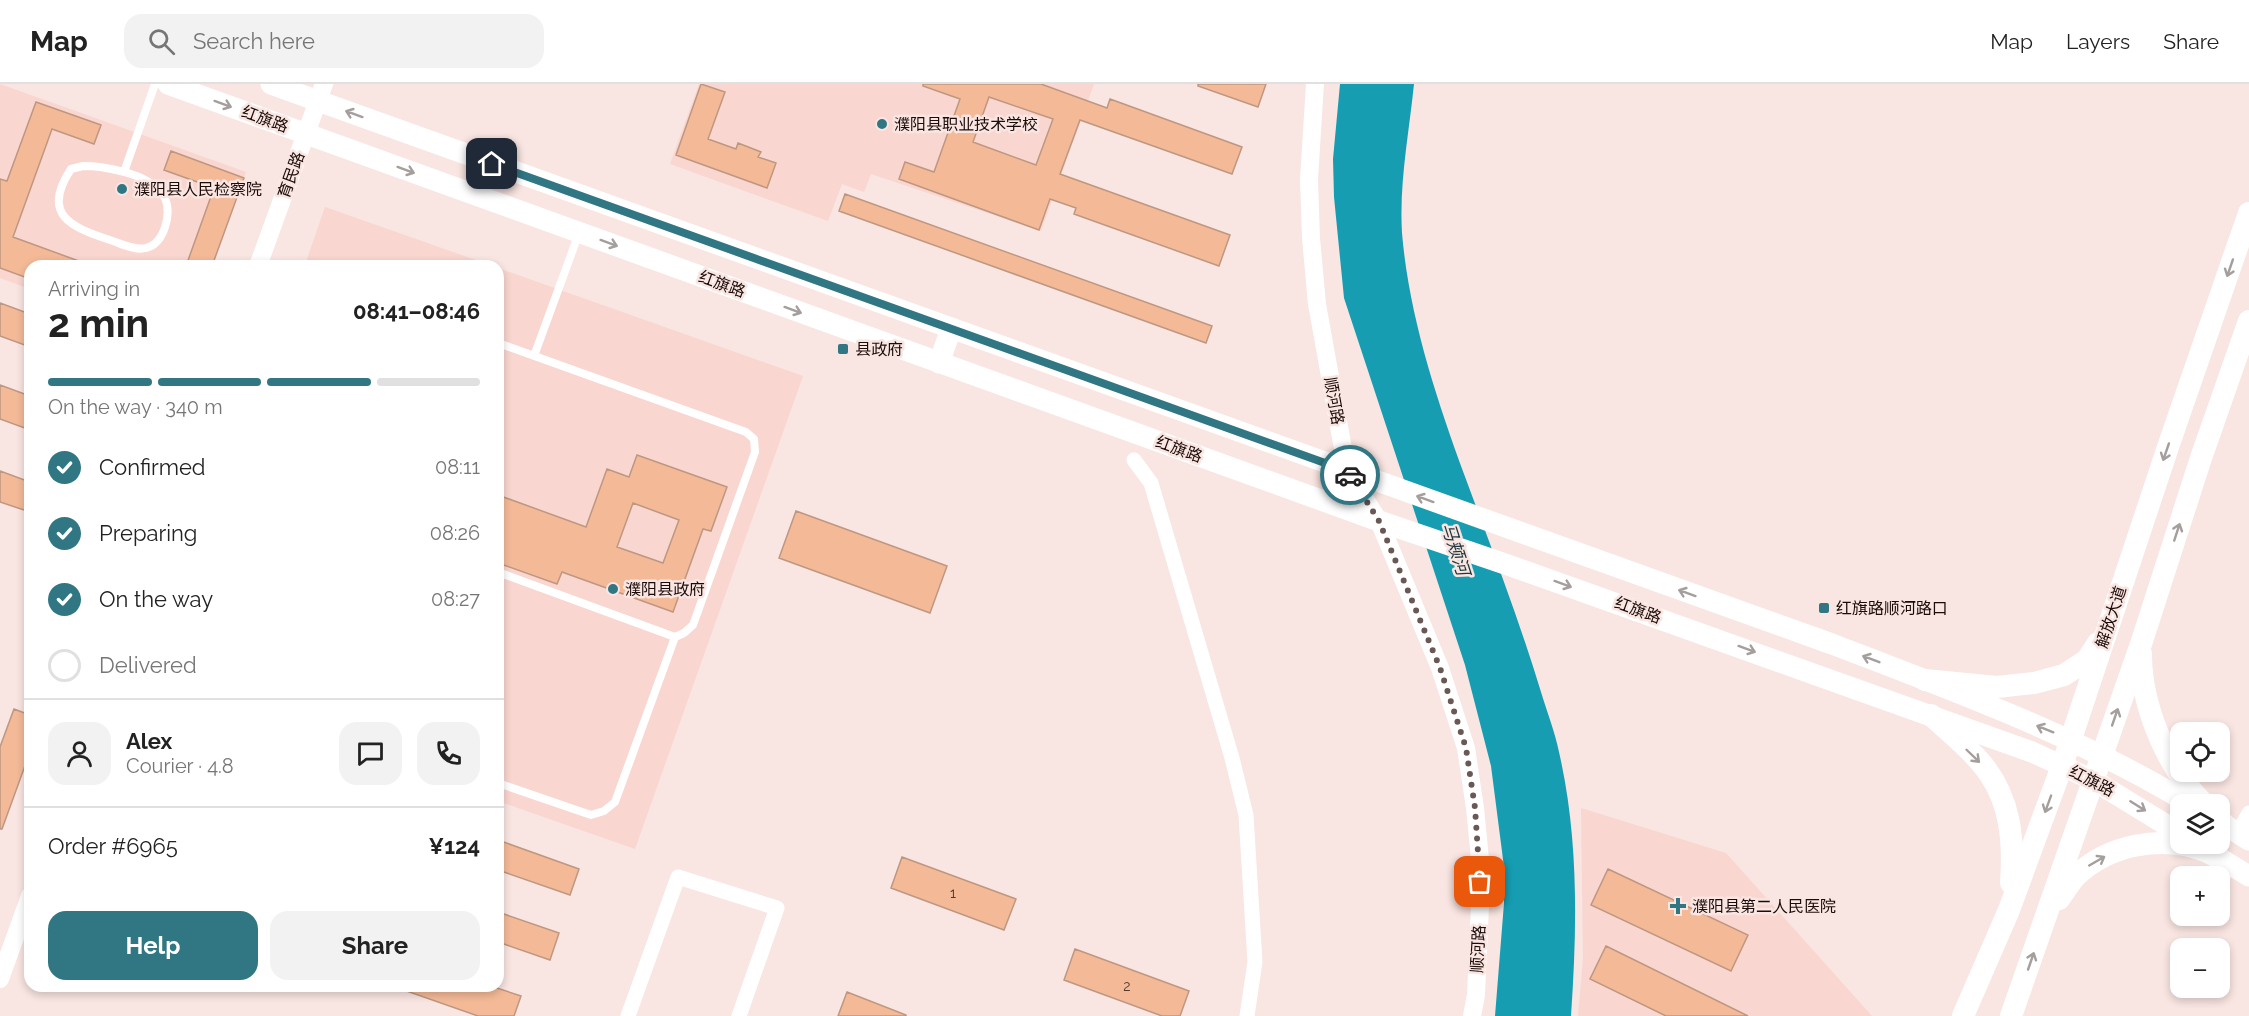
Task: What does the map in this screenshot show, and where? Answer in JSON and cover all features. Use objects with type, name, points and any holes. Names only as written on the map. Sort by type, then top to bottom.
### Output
[{"type":"main road","name":"红旗路","points":[[168,84],[1379,521],[1931,715],[2093,780],[2170,827]]},
{"type":"main road","name":"红旗路","points":[[270,84],[321,93],[951,329],[1832,644],[2071,740],[2141,774],[2174,794]]},
{"type":"main road","name":"解放大道","points":[[1963,1016],[2009,910],[2062,766],[2249,213]]},
{"type":"main road","points":[[939,363],[951,329]]},
{"type":"main road","points":[[2012,1016],[2141,644],[2201,458],[2247,332]]},
{"type":"main road","points":[[1925,680],[1997,687],[2044,681],[2064,675],[2087,660],[2107,629]]},
{"type":"main road","points":[[2141,644],[2143,684],[2160,739],[2176,770],[2193,794]]},
{"type":"main road","points":[[1931,715],[1982,764],[1998,789],[2009,820],[2013,849],[2009,910]]},
{"type":"main road","points":[[2045,920],[2074,878],[2092,863],[2114,852],[2145,843],[2175,844],[2204,850],[2249,876]]},
{"type":"main road","points":[[2213,854],[2225,862]]},
{"type":"street","name":"顺河路","points":[[1315,84],[1310,179],[1311,238],[1317,304],[1347,471],[1379,521],[1440,668],[1466,748],[1480,859],[1476,995],[1472,1016]]},
{"type":"street","name":"育民路","points":[[260,260],[321,93]]},
{"type":"street","points":[[1134,460],[1151,483],[1232,758],[1246,815],[1255,962],[1247,1016]]},
{"type":"street","points":[[2231,828],[2249,813]]},
{"type":"street","points":[[628,1016],[678,876],[777,908],[739,1016]]},
{"type":"street","points":[[0,979],[24,913]]},
{"type":"lane","points":[[124,172],[155,84]]},
{"type":"lane","points":[[97,166],[124,172],[153,184],[165,197],[168,208],[167,224],[157,241],[146,248],[133,247],[77,227],[61,214],[58,204],[60,186],[71,169],[97,166]]},
{"type":"lane","points":[[534,356],[579,232]]},
{"type":"lane","points":[[504,345],[746,432],[754,439],[755,452],[693,625],[684,633],[675,637],[504,574]]},
{"type":"lane","points":[[504,785],[591,815],[604,811],[615,802],[675,637]]},
{"type":"shaded area","name":"濮阳县人民检察院","points":[[0,84],[246,172],[214,260],[24,260],[24,287],[0,278]]},
{"type":"shaded area","name":"濮阳县职业技术学校","points":[[699,84],[1094,84],[1041,231],[871,174],[864,192],[842,184],[828,221],[670,164]]},
{"type":"shaded area","points":[[325,207],[476,260],[307,260]]},
{"type":"shaded area","name":"濮阳县政府","points":[[504,270],[803,376],[635,849],[504,803]]},
{"type":"shaded area","name":"濮阳县第二人民医院","points":[[1581,808],[1726,853],[1872,1016],[1578,1016],[1583,959]]},
{"type":"water","name":"马颊河","points":[[1340,84],[1414,84],[1401,214],[1411,295],[1425,356],[1443,416],[1523,637],[1559,752],[1570,818],[1575,884],[1571,1016],[1495,1016],[1504,903],[1504,867],[1491,766],[1465,665],[1344,298],[1334,197],[1333,159]]},
{"type":"building","points":[[701,84],[725,92],[708,139],[736,149],[738,143],[761,152],[758,157],[776,163],[767,188],[676,155]]},
{"type":"building","points":[[923,84],[1041,84],[1107,108],[1110,99],[1242,147],[1232,174],[1080,120],[1060,174],[1230,235],[1219,266],[1074,214],[1076,208],[1050,199],[1039,230],[899,179],[905,162],[934,172],[960,99],[923,86]],"holes":[[[989,97],[1053,119],[1036,165],[973,142]]]},
{"type":"building","points":[[1198,84],[1266,84],[1258,107],[1198,86]]},
{"type":"building","points":[[36,102],[101,125],[94,144],[52,129],[13,237],[76,260],[24,260],[24,277],[0,268],[0,179],[7,181]]},
{"type":"building","points":[[171,151],[244,178],[214,260],[188,260],[214,188],[164,170]]},
{"type":"building","points":[[845,194],[1212,326],[1206,343],[839,211]]},
{"type":"building","points":[[0,303],[24,312],[24,345],[0,336]]},
{"type":"building","points":[[0,385],[24,394],[24,428],[0,419]]},
{"type":"building","points":[[637,455],[727,487],[711,531],[703,529],[673,612],[562,572],[557,584],[504,565],[504,497],[586,527],[607,469],[629,477]],"holes":[[[633,503],[679,520],[663,563],[617,547]]]},
{"type":"building","points":[[0,471],[24,480],[24,510],[0,502]]},
{"type":"building","points":[[796,511],[947,566],[930,613],[779,558]]},
{"type":"building","points":[[14,709],[24,713],[24,768],[2,829],[0,829],[0,747]]},
{"type":"building","points":[[504,842],[579,869],[570,895],[504,872]]},
{"type":"building","points":[[902,857],[1016,899],[1004,930],[891,888]]},
{"type":"building","points":[[1608,869],[1748,935],[1731,971],[1591,905]]},
{"type":"building","points":[[504,914],[559,933],[550,960],[504,944]]},
{"type":"building","points":[[1606,946],[1748,1016],[1666,1016],[1590,979]]},
{"type":"building","points":[[1075,949],[1189,991],[1180,1016],[1162,1016],[1064,980]]},
{"type":"building","points":[[504,990],[521,996],[514,1016],[478,1016],[409,992]]},
{"type":"building","points":[[847,992],[906,1015],[906,1016],[838,1016]]},
{"type":"way so far","points":[[1350,475],[1379,521],[1440,668],[1466,748],[1475,808],[1480,882]]},
{"type":"place","name":"濮阳县职业技术学校","points":[[882,124]]},
{"type":"place","name":"濮阳县人民检察院","points":[[122,189]]},
{"type":"place","name":"县政府","points":[[843,349]]},
{"type":"place","name":"濮阳县政府","points":[[613,589]]},
{"type":"place","name":"红旗路顺河路口","points":[[1824,608]]},
{"type":"place","name":"濮阳县第二人民医院","points":[[1678,906]]},
{"type":"route","points":[[492,164],[1325,463],[1347,471],[1350,475]]}]
